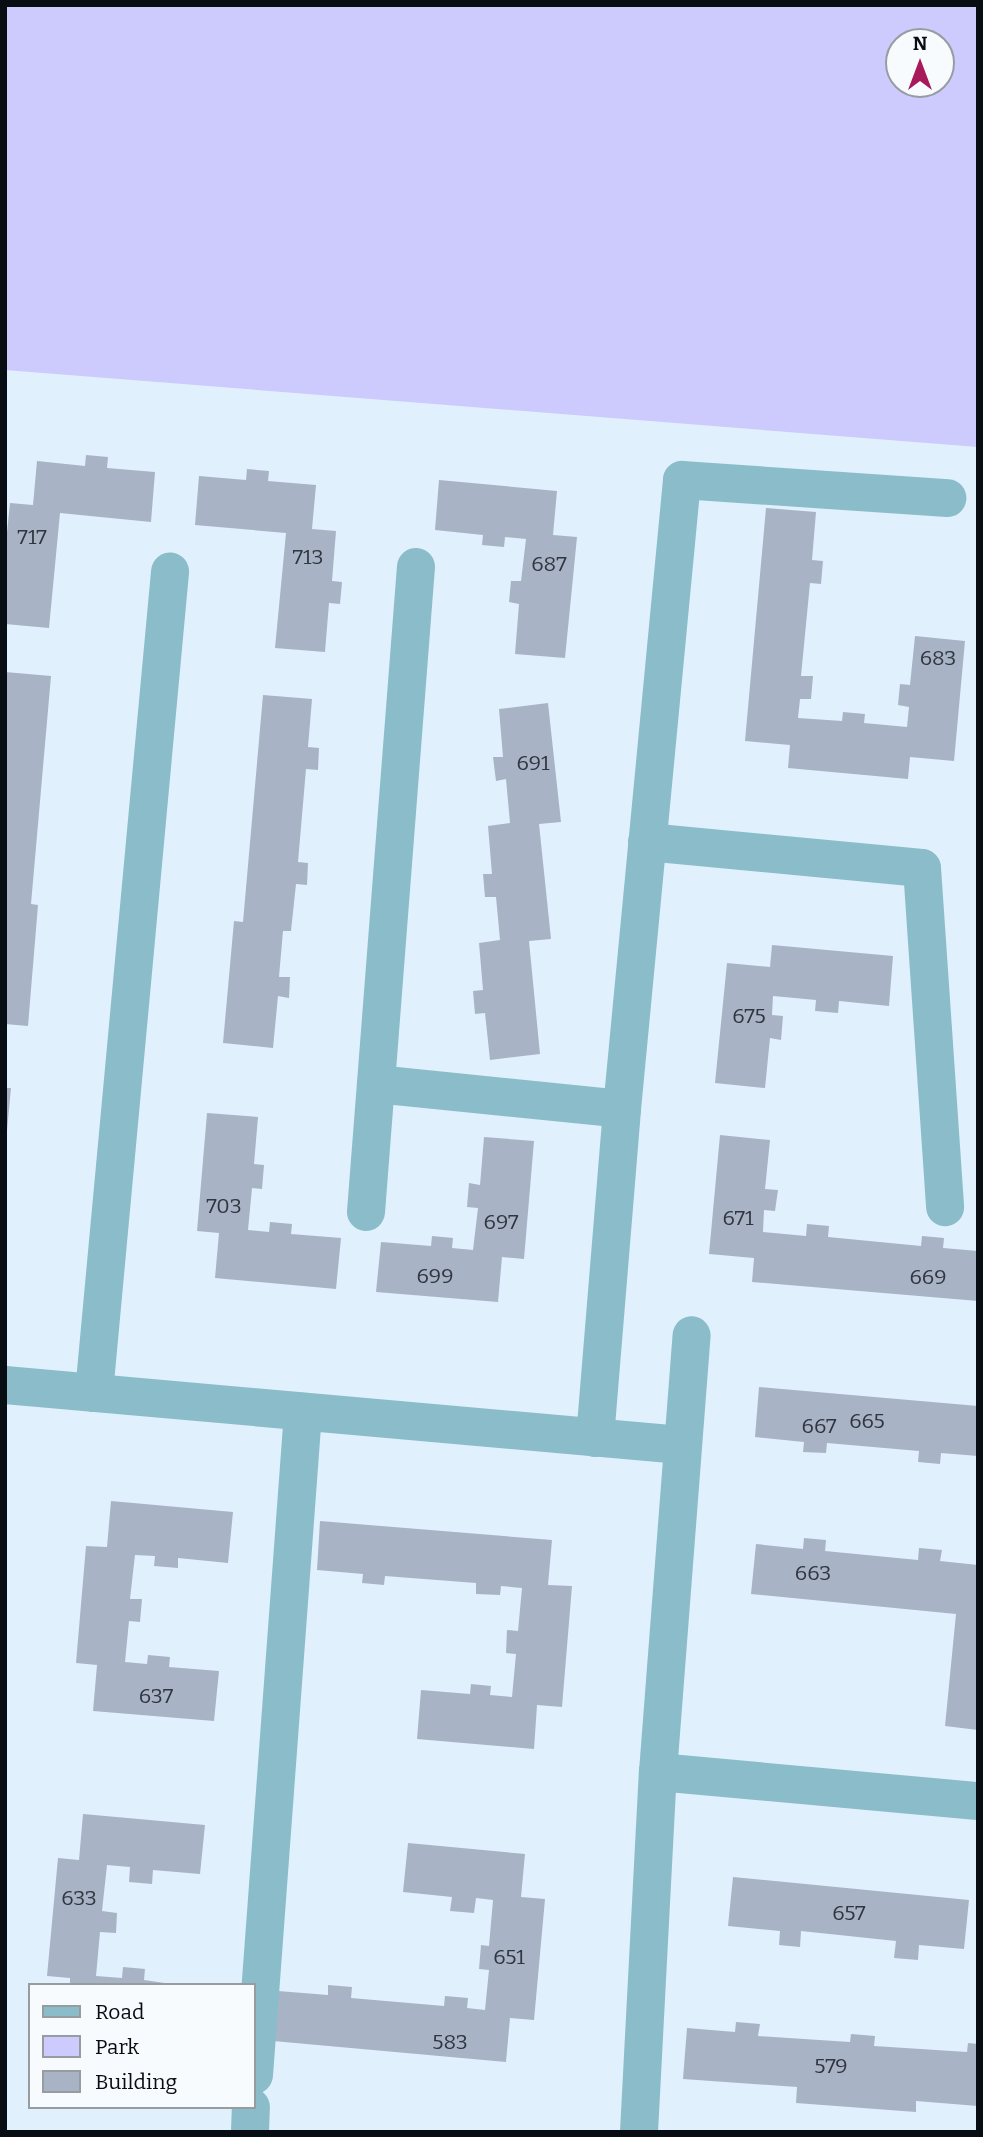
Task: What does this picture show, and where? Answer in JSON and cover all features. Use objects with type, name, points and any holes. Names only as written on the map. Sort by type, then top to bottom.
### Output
[{"type":"street","points":[[595,1438],[622,1109],[682,480],[947,498]]},
{"type":"street","points":[[366,1212],[416,567]]},
{"type":"street","points":[[94,1393],[170,572]]},
{"type":"street","points":[[647,842],[922,868],[945,1207]]},
{"type":"street","points":[[376,1084],[622,1109]]},
{"type":"street","points":[[639,2132],[659,1772],[681,1445],[692,1335]]},
{"type":"street","points":[[5,1385],[681,1445]]},
{"type":"street","points":[[256,2048],[303,1412]]},
{"type":"street","points":[[659,1772],[978,1801]]},
{"type":"street","points":[[250,2132],[251,2109]]},
{"type":"green space","points":[[5,5],[978,5],[978,447],[5,370]]},
{"type":"building","points":[[86,455],[108,457],[107,468],[155,472],[151,522],[60,513],[49,628],[5,624],[5,552],[10,503],[33,505],[37,461],[85,466]]},
{"type":"building","points":[[247,469],[269,471],[268,481],[316,485],[312,529],[336,531],[332,581],[342,582],[340,604],[329,603],[325,652],[275,648],[286,533],[195,525],[199,476],[246,480]]},
{"type":"building","points":[[439,480],[557,491],[553,535],[577,537],[565,658],[515,654],[519,604],[509,602],[511,581],[521,581],[526,539],[505,537],[504,547],[482,545],[483,535],[435,530]]},
{"type":"building","points":[[766,508],[816,512],[812,560],[823,561],[821,584],[810,583],[801,676],[813,676],[811,699],[800,699],[798,718],[842,721],[843,712],[865,714],[864,723],[907,727],[909,707],[898,705],[900,684],[910,685],[915,636],[965,641],[954,761],[910,757],[908,779],[788,768],[790,745],[745,741]]},
{"type":"building","points":[[5,672],[51,676],[31,904],[38,905],[28,1026],[5,1024]]},
{"type":"building","points":[[263,695],[312,699],[308,747],[319,748],[318,770],[306,769],[298,862],[308,863],[307,885],[296,884],[291,931],[283,931],[279,977],[290,977],[289,998],[278,996],[273,1048],[223,1043],[234,921],[243,922]]},
{"type":"building","points":[[548,703],[561,822],[539,824],[551,939],[529,941],[540,1054],[490,1060],[485,1013],[475,1014],[473,991],[483,990],[479,943],[500,940],[496,897],[485,897],[483,874],[492,874],[488,826],[510,823],[506,779],[496,781],[493,757],[503,757],[499,709]]},
{"type":"building","points":[[772,945],[893,956],[889,1006],[839,1001],[838,1013],[815,1011],[816,1000],[773,996],[772,1015],[783,1016],[781,1040],[770,1038],[765,1088],[715,1083],[727,963],[770,967]]},
{"type":"building","points":[[5,1088],[11,1088],[7,1130],[5,1130]]},
{"type":"building","points":[[207,1113],[258,1117],[254,1164],[264,1165],[262,1189],[252,1188],[248,1230],[269,1232],[270,1222],[292,1224],[291,1234],[341,1238],[336,1289],[215,1278],[219,1233],[197,1231]]},
{"type":"building","points":[[720,1135],[770,1140],[765,1189],[778,1190],[775,1211],[764,1210],[763,1232],[806,1236],[807,1224],[829,1226],[828,1237],[921,1246],[922,1236],[944,1238],[943,1248],[978,1251],[978,1301],[752,1282],[754,1258],[709,1254]]},
{"type":"building","points":[[484,1137],[534,1141],[524,1259],[502,1257],[498,1302],[376,1292],[381,1242],[431,1246],[432,1236],[453,1238],[452,1248],[473,1250],[478,1208],[467,1207],[469,1183],[480,1185]]},
{"type":"building","points":[[759,1387],[978,1406],[978,1456],[941,1453],[940,1464],[918,1462],[919,1451],[827,1443],[826,1453],[803,1452],[804,1442],[755,1437]]},
{"type":"building","points":[[111,1501],[233,1512],[228,1563],[178,1558],[178,1568],[154,1566],[155,1556],[135,1555],[130,1599],[142,1599],[140,1622],[129,1621],[125,1662],[147,1664],[148,1655],[170,1657],[169,1667],[219,1671],[214,1721],[93,1711],[97,1665],[76,1663],[86,1546],[107,1547]]},
{"type":"building","points":[[320,1521],[552,1540],[548,1585],[572,1586],[562,1707],[537,1705],[534,1749],[417,1739],[421,1690],[470,1694],[471,1684],[491,1686],[490,1695],[512,1697],[516,1654],[506,1653],[507,1630],[518,1631],[522,1588],[501,1586],[500,1595],[476,1594],[476,1583],[385,1576],[384,1585],[362,1583],[363,1574],[317,1570]]},
{"type":"building","points":[[804,1538],[826,1540],[825,1551],[918,1560],[919,1548],[942,1550],[940,1561],[978,1565],[978,1730],[945,1726],[956,1614],[751,1594],[756,1544],[803,1549]]},
{"type":"building","points":[[83,1814],[205,1825],[200,1874],[153,1870],[152,1884],[129,1882],[130,1867],[107,1865],[102,1911],[117,1913],[116,1933],[100,1932],[96,1976],[122,1978],[123,1967],[145,1969],[144,1980],[164,1983],[70,1983],[70,1978],[47,1976],[58,1858],[79,1860]]},
{"type":"building","points":[[408,1843],[525,1854],[521,1897],[545,1899],[534,2020],[510,2018],[506,2062],[273,2041],[278,1991],[328,1995],[328,1985],[352,1987],[351,1998],[444,2006],[445,1996],[468,1998],[467,2008],[485,2010],[489,1970],[479,1969],[481,1945],[489,1946],[493,1900],[476,1898],[474,1913],[450,1911],[452,1897],[403,1892]]},
{"type":"building","points":[[733,1877],[969,1900],[964,1949],[919,1945],[918,1960],[894,1958],[896,1941],[801,1931],[800,1947],[779,1945],[780,1931],[728,1926]]},
{"type":"building","points":[[736,2022],[760,2024],[758,2036],[850,2042],[851,2034],[875,2036],[874,2046],[967,2052],[968,2043],[978,2044],[978,2106],[916,2101],[916,2112],[796,2103],[797,2087],[683,2079],[687,2028],[735,2032]]}]
